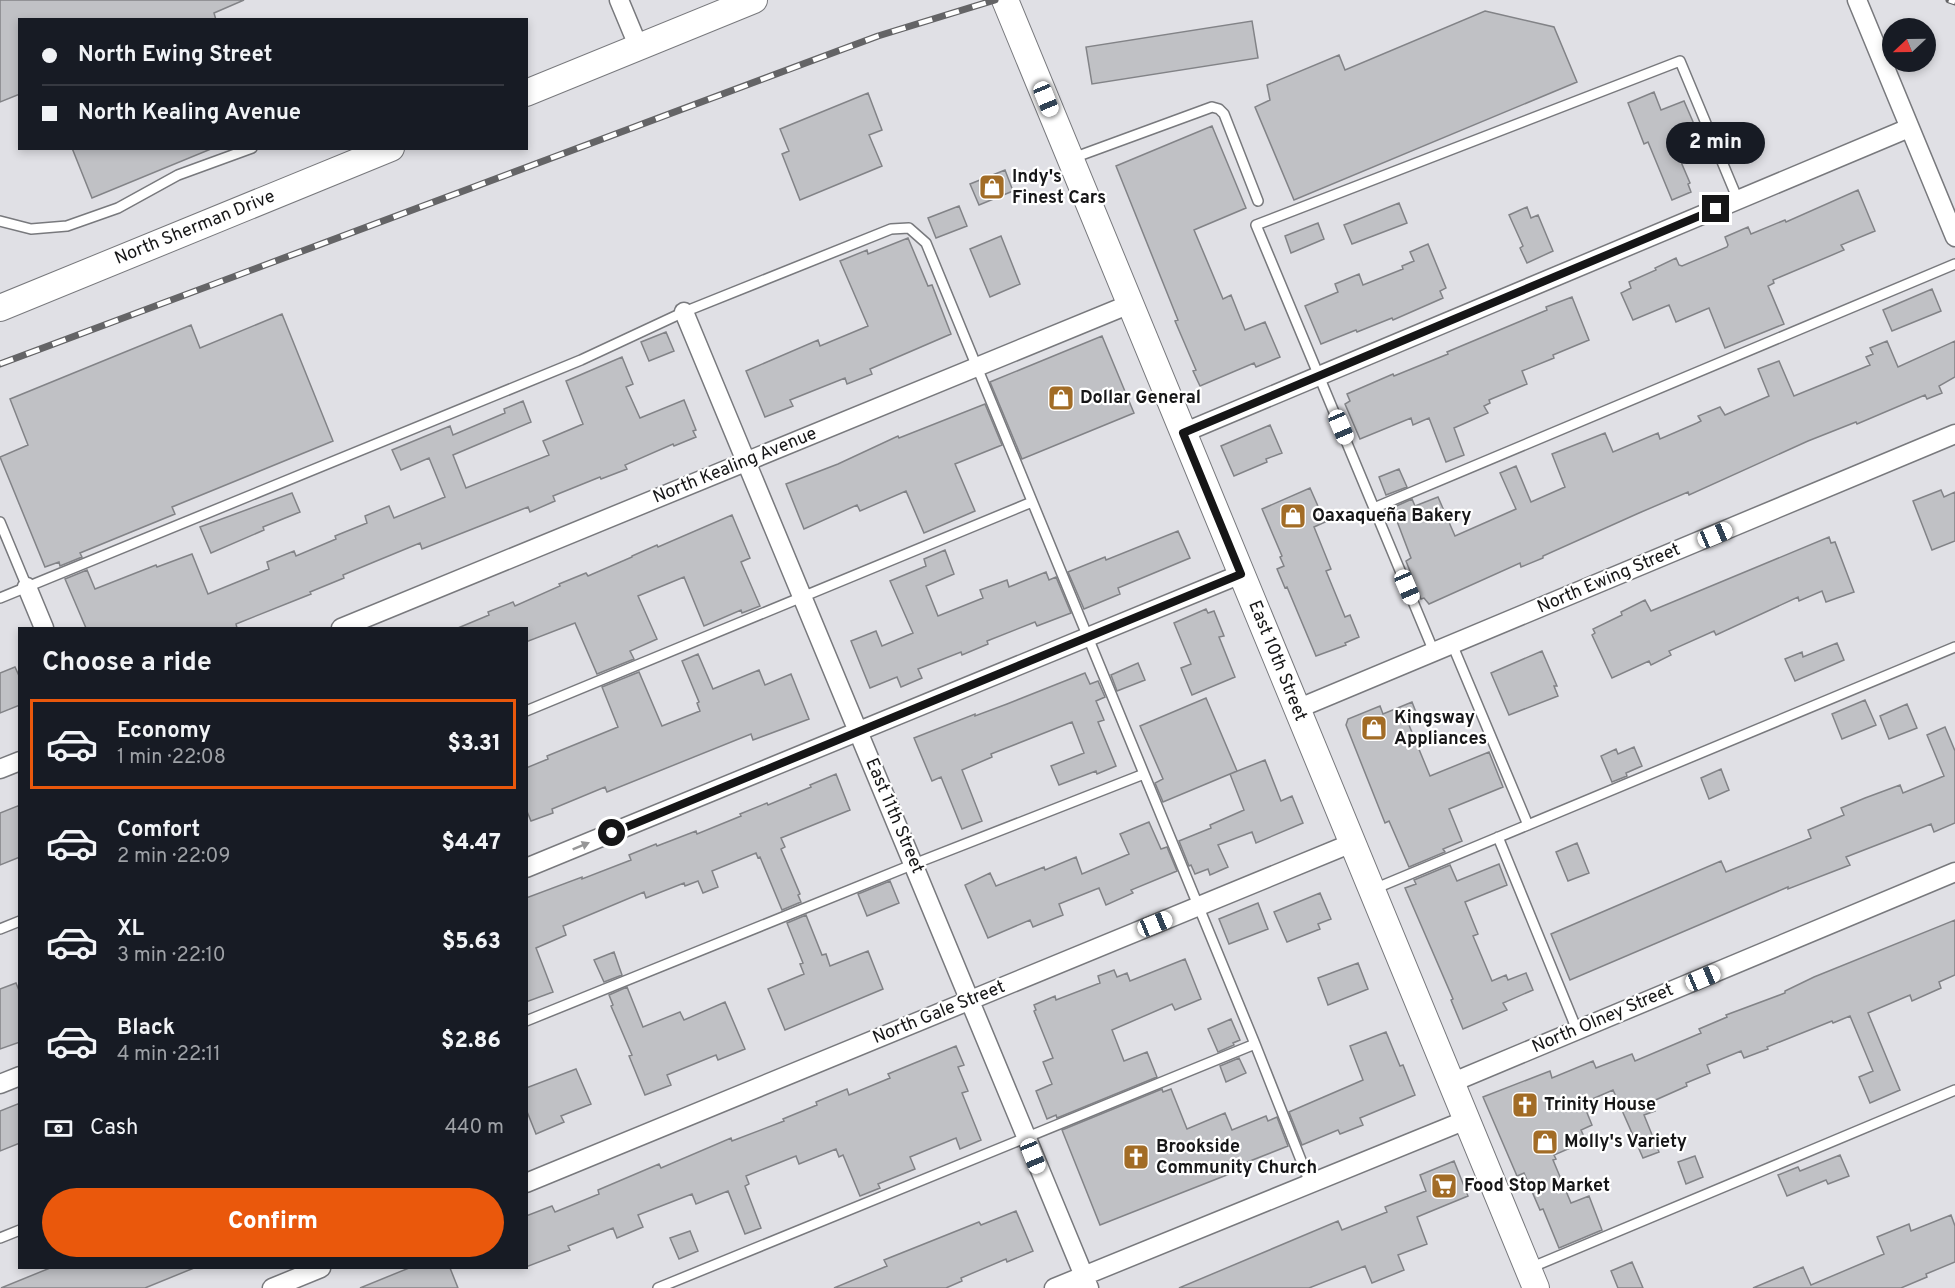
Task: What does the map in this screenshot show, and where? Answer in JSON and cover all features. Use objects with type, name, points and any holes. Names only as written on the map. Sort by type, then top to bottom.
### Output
[{"type":"main road","points":[[528,92],[754,0]]},
{"type":"main road","name":"East 10th Street","points":[[1005,0],[1532,1278]]},
{"type":"main road","name":"North Sherman Drive","points":[[0,308],[386,150]]},
{"type":"street","points":[[619,0],[639,48]]},
{"type":"street","points":[[1857,0],[1955,237]]},
{"type":"street","points":[[1183,433],[1910,128]]},
{"type":"street","name":"North Kealing Avenue","points":[[343,627],[1130,304]]},
{"type":"street","name":"East 11th Street","points":[[684,312],[1086,1282]]},
{"type":"street","name":"North Ewing Street","points":[[1297,709],[1955,434]]},
{"type":"street","points":[[528,867],[1241,574]]},
{"type":"street","points":[[27,587],[44,627]]},
{"type":"street","points":[[0,769],[18,762]]},
{"type":"street","name":"North Gale Street","points":[[528,1182],[1352,843]]},
{"type":"street","name":"North Olney Street","points":[[1451,1083],[1955,872]]},
{"type":"street","points":[[0,1084],[18,1077]]},
{"type":"street","points":[[1054,1288],[1086,1282],[1310,1183],[1466,1120]]},
{"type":"street","points":[[272,1288],[311,1274]]},
{"type":"lane","points":[[1434,652],[1256,225],[1680,61],[1738,200]]},
{"type":"lane","points":[[1070,159],[1212,107],[1219,108],[1224,114],[1258,201]]},
{"type":"lane","points":[[0,222],[31,229],[67,225],[118,208],[177,175],[246,150]]},
{"type":"lane","points":[[0,598],[581,360],[684,312],[891,230],[909,228],[926,243],[1310,1183]]},
{"type":"lane","points":[[1374,508],[1955,264]]},
{"type":"lane","points":[[528,710],[1032,502]]},
{"type":"lane","points":[[0,522],[27,587]]},
{"type":"lane","points":[[1452,644],[1528,825]]},
{"type":"lane","points":[[1371,890],[1955,647]]},
{"type":"lane","points":[[528,1020],[1144,774]]},
{"type":"lane","points":[[1498,837],[1577,1030]]},
{"type":"lane","points":[[0,929],[18,922]]},
{"type":"lane","points":[[658,1288],[1255,1044]]},
{"type":"lane","points":[[1532,1278],[1955,1090]]},
{"type":"lane","points":[[0,1238],[18,1231]]},
{"type":"building","points":[[0,0],[244,0],[214,13],[215,18],[18,18],[18,95],[0,102]]},
{"type":"building","points":[[1485,11],[1554,27],[1577,82],[1294,200],[1255,107],[1270,100],[1267,85],[1339,55],[1345,70]]},
{"type":"building","points":[[1252,21],[1258,58],[1092,84],[1086,47]]},
{"type":"building","points":[[1654,92],[1661,110],[1684,101],[1694,124],[1669,134],[1690,183],[1688,184],[1691,192],[1672,200],[1648,142],[1644,144],[1628,103]]},
{"type":"building","points":[[868,93],[882,130],[869,135],[882,166],[800,200],[782,154],[789,151],[780,129]]},
{"type":"building","points":[[1212,126],[1246,208],[1194,230],[1223,299],[1231,295],[1245,330],[1265,322],[1280,357],[1256,367],[1254,363],[1200,386],[1193,371],[1196,370],[1175,321],[1178,320],[1116,166]]},
{"type":"building","points":[[73,150],[209,150],[92,198]]},
{"type":"building","name":"Indy's Finest Cars","points":[[1005,170],[1013,191],[979,205],[970,184]]},
{"type":"building","points":[[1858,190],[1875,231],[1841,245],[1844,250],[1773,280],[1774,283],[1768,286],[1784,324],[1725,348],[1709,308],[1676,322],[1669,305],[1633,320],[1621,293],[1631,288],[1629,282],[1676,258],[1682,266],[1727,247],[1725,237],[1748,227],[1751,234],[1785,220],[1786,222]]},
{"type":"building","points":[[1399,203],[1407,223],[1352,244],[1344,225]]},
{"type":"building","points":[[959,206],[967,226],[936,238],[928,218]]},
{"type":"building","points":[[1527,207],[1531,218],[1538,215],[1553,251],[1527,263],[1520,248],[1523,246],[1509,215]]},
{"type":"building","points":[[1318,223],[1324,239],[1291,253],[1285,236]]},
{"type":"building","points":[[1001,236],[1020,284],[990,297],[970,249]]},
{"type":"building","points":[[908,238],[928,286],[932,285],[951,334],[870,369],[872,374],[847,384],[845,378],[790,400],[793,406],[765,417],[746,371],[818,340],[820,346],[868,326],[840,261],[867,250],[868,254]]},
{"type":"building","points":[[1428,244],[1446,288],[1440,291],[1443,298],[1393,320],[1392,318],[1357,332],[1356,330],[1321,344],[1305,306],[1338,292],[1335,284],[1359,274],[1363,285],[1403,269],[1402,266],[1414,261],[1410,252]]},
{"type":"building","points":[[1932,289],[1941,311],[1892,331],[1883,310]]},
{"type":"building","points":[[1572,297],[1589,340],[1522,371],[1527,384],[1489,400],[1490,403],[1484,406],[1488,413],[1454,428],[1464,455],[1446,462],[1429,418],[1413,425],[1411,418],[1360,439],[1345,404],[1350,401],[1347,394],[1448,354],[1447,352],[1547,310],[1546,307]]},
{"type":"building","points":[[282,314],[333,441],[172,507],[175,514],[80,553],[82,557],[60,566],[59,562],[45,567],[0,457],[28,445],[10,399],[191,325],[200,348]]},
{"type":"building","points":[[666,332],[674,351],[649,361],[641,342]]},
{"type":"building","name":"Dollar General","points":[[1102,336],[1134,413],[1022,459],[990,382]]},
{"type":"building","points":[[1887,341],[1898,367],[1955,341],[1955,377],[1939,386],[1942,393],[1927,399],[1925,395],[1857,424],[1856,422],[1808,441],[1689,495],[1688,492],[1639,513],[1543,556],[1543,558],[1521,567],[1520,563],[1429,604],[1424,598],[1421,599],[1406,561],[1411,558],[1392,508],[1412,499],[1415,506],[1438,497],[1455,536],[1516,509],[1500,473],[1516,466],[1531,502],[1565,487],[1552,454],[1605,433],[1613,452],[1658,433],[1660,439],[1701,421],[1698,416],[1720,407],[1725,415],[1769,396],[1758,369],[1779,361],[1794,396],[1870,365],[1866,357],[1873,354],[1870,348]]},
{"type":"building","points":[[622,357],[633,384],[626,387],[640,418],[684,400],[696,430],[693,431],[696,437],[674,446],[673,444],[625,465],[627,469],[553,496],[555,501],[530,512],[528,507],[422,549],[420,543],[374,562],[343,575],[344,578],[310,592],[311,594],[236,624],[237,627],[86,627],[65,579],[87,570],[95,589],[156,565],[157,567],[192,554],[208,594],[269,569],[267,562],[294,551],[296,556],[336,539],[335,536],[367,523],[365,516],[389,506],[394,518],[445,497],[429,458],[401,470],[392,450],[450,426],[453,435],[505,413],[504,409],[523,401],[531,422],[453,455],[466,488],[549,455],[543,441],[583,424],[566,381]]},
{"type":"building","points":[[985,404],[1002,445],[955,464],[975,511],[924,533],[906,491],[860,511],[857,505],[804,529],[786,484],[838,464],[898,436],[899,438]]},
{"type":"building","points":[[1270,425],[1282,453],[1234,476],[1221,446]]},
{"type":"building","points":[[1399,469],[1407,487],[1386,495],[1379,477]]},
{"type":"building","points":[[1310,488],[1325,522],[1314,527],[1331,569],[1326,571],[1345,617],[1350,615],[1359,637],[1345,643],[1346,645],[1316,656],[1277,569],[1284,566],[1280,557],[1282,556],[1262,509]]},
{"type":"building","points":[[1941,490],[1944,497],[1955,492],[1955,541],[1932,550],[1913,501]]},
{"type":"building","points":[[292,493],[300,512],[263,527],[264,530],[211,553],[200,527]]},
{"type":"building","points":[[732,515],[750,558],[741,562],[760,606],[742,613],[741,610],[704,626],[684,577],[638,596],[657,639],[630,651],[634,659],[597,674],[575,623],[528,641],[528,627],[460,627],[489,615],[488,612],[513,602],[515,606],[560,586],[559,584],[586,573],[588,576],[657,545],[658,547]]},
{"type":"building","points":[[1178,531],[1190,558],[1118,588],[1120,594],[1084,609],[1068,572],[1105,557],[1106,560]]},
{"type":"building","points":[[1829,537],[1831,543],[1835,542],[1854,592],[1826,602],[1822,591],[1799,601],[1798,597],[1716,635],[1714,631],[1669,651],[1671,655],[1651,665],[1649,661],[1612,678],[1592,635],[1595,633],[1593,629],[1622,615],[1621,612],[1645,600],[1651,611]]},
{"type":"building","points":[[945,550],[954,574],[926,586],[938,616],[983,598],[980,590],[1007,580],[1009,587],[1046,572],[1049,580],[1056,577],[1071,613],[1037,626],[1035,622],[987,641],[988,644],[962,655],[961,652],[918,669],[922,678],[901,687],[897,677],[870,688],[851,641],[876,631],[882,646],[913,633],[890,581],[926,566],[924,559]]},
{"type":"building","points":[[1206,609],[1208,613],[1214,611],[1224,636],[1219,637],[1235,677],[1192,695],[1181,668],[1191,664],[1174,623]]},
{"type":"building","points":[[1837,643],[1844,660],[1795,681],[1785,659],[1802,652],[1803,657]]},
{"type":"building","points":[[1542,651],[1557,686],[1554,686],[1558,696],[1509,715],[1491,673]]},
{"type":"building","points":[[698,654],[713,689],[759,670],[765,685],[791,674],[809,719],[753,740],[751,734],[607,792],[605,787],[552,809],[553,813],[531,821],[528,814],[528,767],[548,759],[547,756],[618,727],[602,687],[639,672],[662,726],[700,711],[697,703],[699,702],[682,661]]},
{"type":"building","points":[[1138,663],[1145,680],[1117,691],[1111,675]]},
{"type":"building","points":[[15,667],[18,674],[18,706],[0,713],[0,673]]},
{"type":"building","points":[[1085,673],[1090,684],[1098,681],[1105,697],[1096,701],[1104,720],[1098,722],[1116,766],[1059,785],[1051,766],[1084,753],[1072,722],[991,754],[992,757],[962,770],[982,821],[962,829],[941,777],[932,781],[914,738]]},
{"type":"building","points":[[1206,698],[1237,771],[1163,802],[1155,783],[1163,779],[1140,726]]},
{"type":"building","points":[[1865,700],[1876,725],[1842,739],[1832,714]]},
{"type":"building","points":[[1412,702],[1419,720],[1409,725],[1430,776],[1489,752],[1503,787],[1449,809],[1462,841],[1443,849],[1445,852],[1409,867],[1389,821],[1385,823],[1346,725],[1348,719],[1380,706],[1383,714]]},
{"type":"building","points":[[1907,704],[1917,728],[1889,739],[1880,716]]},
{"type":"building","points":[[1945,727],[1955,751],[1955,823],[1934,832],[1931,824],[1846,857],[1850,865],[1788,889],[1788,887],[1570,980],[1551,934],[1721,861],[1726,872],[1811,838],[1808,830],[1844,815],[1841,808],[1865,798],[1900,785],[1903,793],[1944,776],[1927,735]]},
{"type":"building","points":[[1634,747],[1642,766],[1612,782],[1601,756],[1616,749],[1618,754]]},
{"type":"building","points":[[1265,760],[1281,801],[1292,796],[1303,823],[1256,843],[1252,832],[1218,845],[1228,867],[1210,875],[1208,869],[1195,874],[1191,865],[1189,866],[1179,841],[1211,828],[1210,825],[1244,810],[1230,774]]},
{"type":"building","points":[[1721,769],[1729,790],[1709,799],[1701,778]]},
{"type":"building","points":[[836,774],[850,810],[781,838],[785,847],[781,849],[800,894],[798,895],[801,902],[782,910],[760,857],[758,858],[756,853],[712,871],[718,887],[703,893],[698,881],[685,886],[684,883],[646,898],[644,892],[563,926],[566,935],[536,948],[553,992],[528,1001],[528,897],[631,860],[629,855],[656,844],[657,846],[696,831],[697,834],[741,816],[740,814],[811,787],[810,785]]},
{"type":"building","points":[[18,806],[18,858],[0,865],[0,813]]},
{"type":"building","points":[[1149,822],[1161,849],[1167,847],[1177,871],[1131,890],[1133,893],[1106,905],[1099,888],[1059,904],[1063,915],[1033,927],[1030,920],[988,938],[965,885],[990,873],[996,886],[1076,857],[1082,874],[1129,854],[1120,834]]},
{"type":"building","points":[[1577,843],[1589,873],[1568,881],[1556,852]]},
{"type":"building","points":[[1499,864],[1507,885],[1465,902],[1478,934],[1473,936],[1492,981],[1506,975],[1508,980],[1526,973],[1533,990],[1503,1003],[1507,1010],[1463,1029],[1451,1000],[1453,999],[1405,888],[1416,884],[1414,880],[1450,865],[1457,881]]},
{"type":"building","points":[[890,881],[899,903],[867,916],[858,894]]},
{"type":"building","points":[[1320,893],[1331,919],[1318,924],[1320,929],[1287,942],[1274,912]]},
{"type":"building","points":[[1258,903],[1268,929],[1229,944],[1219,919]]},
{"type":"building","points":[[806,915],[822,955],[826,954],[830,966],[868,951],[883,989],[785,1030],[768,989],[804,974],[800,964],[803,963],[787,923]]},
{"type":"building","points":[[1955,920],[1955,975],[1939,982],[1941,988],[1912,1001],[1910,995],[1868,1013],[1900,1090],[1870,1103],[1859,1077],[1873,1071],[1850,1016],[1833,1023],[1832,1021],[1744,1058],[1741,1051],[1707,1065],[1710,1073],[1651,1102],[1655,1111],[1644,1115],[1659,1152],[1643,1158],[1613,1090],[1583,1103],[1592,1125],[1581,1130],[1586,1141],[1554,1155],[1556,1159],[1553,1160],[1571,1203],[1589,1196],[1602,1230],[1559,1248],[1543,1209],[1540,1210],[1524,1173],[1517,1176],[1483,1097],[1550,1071],[1552,1078],[1593,1061],[1596,1068],[1632,1054],[1635,1061],[1701,1033],[1699,1029],[1727,1017],[1726,1015],[1785,993],[1814,977]]},
{"type":"building","points":[[614,952],[622,975],[604,982],[594,960]]},
{"type":"building","points":[[1185,959],[1201,999],[1175,1010],[1172,1004],[1112,1030],[1124,1061],[1147,1052],[1157,1077],[1057,1118],[1056,1115],[1047,1119],[1036,1091],[1052,1084],[1043,1062],[1053,1058],[1034,1011],[1036,1010],[1034,1005],[1055,996],[1056,1000],[1100,983],[1098,976],[1114,970],[1117,977],[1127,973],[1130,981]]},
{"type":"building","points":[[1358,963],[1368,989],[1328,1005],[1318,978]]},
{"type":"building","points":[[16,983],[18,988],[18,1043],[0,1049],[0,989]]},
{"type":"building","points":[[627,987],[643,1027],[680,1012],[684,1020],[725,1002],[745,1049],[718,1060],[716,1055],[667,1075],[671,1085],[645,1095],[629,1056],[632,1055],[611,1006],[613,1005],[609,995]]},
{"type":"building","points":[[1231,1019],[1240,1040],[1218,1052],[1208,1029]]},
{"type":"building","points":[[1386,1032],[1415,1095],[1360,1118],[1363,1125],[1340,1134],[1338,1130],[1302,1145],[1289,1112],[1363,1080],[1350,1046]]},
{"type":"building","points":[[956,1046],[964,1065],[958,1067],[968,1091],[962,1093],[981,1140],[960,1149],[956,1138],[910,1157],[915,1169],[878,1184],[880,1188],[860,1196],[843,1155],[839,1157],[836,1149],[799,1164],[796,1156],[746,1176],[749,1184],[745,1186],[761,1228],[745,1234],[728,1191],[696,1204],[692,1194],[638,1215],[643,1227],[617,1238],[613,1228],[568,1246],[570,1250],[528,1266],[528,1215],[552,1206],[555,1212],[599,1194],[598,1190],[659,1164],[661,1168],[731,1138],[732,1141],[784,1121],[783,1119],[817,1105],[816,1102],[847,1089],[849,1095],[890,1078],[888,1074]]},
{"type":"building","points":[[1239,1058],[1246,1073],[1226,1082],[1220,1066]]},
{"type":"building","points":[[576,1069],[591,1104],[561,1116],[564,1122],[536,1134],[528,1114],[528,1087]]},
{"type":"building","name":"Brookside Community Church","points":[[1162,1089],[1163,1092],[1171,1089],[1187,1129],[1225,1113],[1232,1130],[1266,1116],[1268,1121],[1277,1117],[1288,1146],[1245,1163],[1247,1167],[1100,1225],[1062,1130]]},
{"type":"building","points":[[18,1104],[18,1144],[0,1151],[0,1111]]},
{"type":"building","points":[[1840,1155],[1849,1176],[1828,1184],[1826,1180],[1787,1196],[1778,1175],[1798,1167],[1800,1171]]},
{"type":"building","points":[[1695,1156],[1703,1177],[1686,1184],[1678,1162]]},
{"type":"building","points":[[1454,1161],[1468,1196],[1417,1217],[1427,1244],[1398,1255],[1404,1270],[1372,1283],[1365,1266],[1309,1288],[1179,1288],[1338,1221],[1342,1230],[1387,1212],[1385,1207],[1426,1191],[1420,1175]]},
{"type":"building","points":[[1016,1211],[1033,1251],[1007,1262],[1006,1259],[961,1278],[962,1281],[946,1288],[834,1288],[887,1266],[884,1260],[979,1222],[981,1225]]},
{"type":"building","points":[[1951,1215],[1955,1226],[1955,1262],[1901,1288],[1753,1288],[1803,1267],[1811,1285],[1884,1254],[1877,1237],[1909,1224],[1911,1231]]},
{"type":"building","points":[[690,1231],[698,1251],[679,1259],[670,1238]]},
{"type":"building","points":[[1632,1262],[1643,1288],[1618,1288],[1611,1271]]},
{"type":"building","points":[[48,1269],[192,1269],[145,1288],[1,1288]]},
{"type":"building","points":[[407,1269],[450,1269],[458,1288],[360,1288]]},
{"type":"railway","points":[[0,364],[878,36],[995,0]]},
{"type":"railway","points":[[1949,0],[1955,2]]},
{"type":"place","name":"Indy's Finest Cars","points":[[992,187]]},
{"type":"place","name":"Dollar General","points":[[1061,398]]},
{"type":"place","name":"Oaxaqueña Bakery","points":[[1293,516]]},
{"type":"place","name":"Kingsway Appliances","points":[[1374,728]]},
{"type":"place","name":"Trinity House","points":[[1525,1105]]},
{"type":"place","name":"Molly's Variety","points":[[1545,1142]]},
{"type":"place","name":"Brookside Community Church","points":[[1136,1157]]},
{"type":"place","name":"Food Stop Market","points":[[1444,1186]]},
{"type":"route","points":[[612,833],[1241,574],[1183,433],[1716,209]]}]
